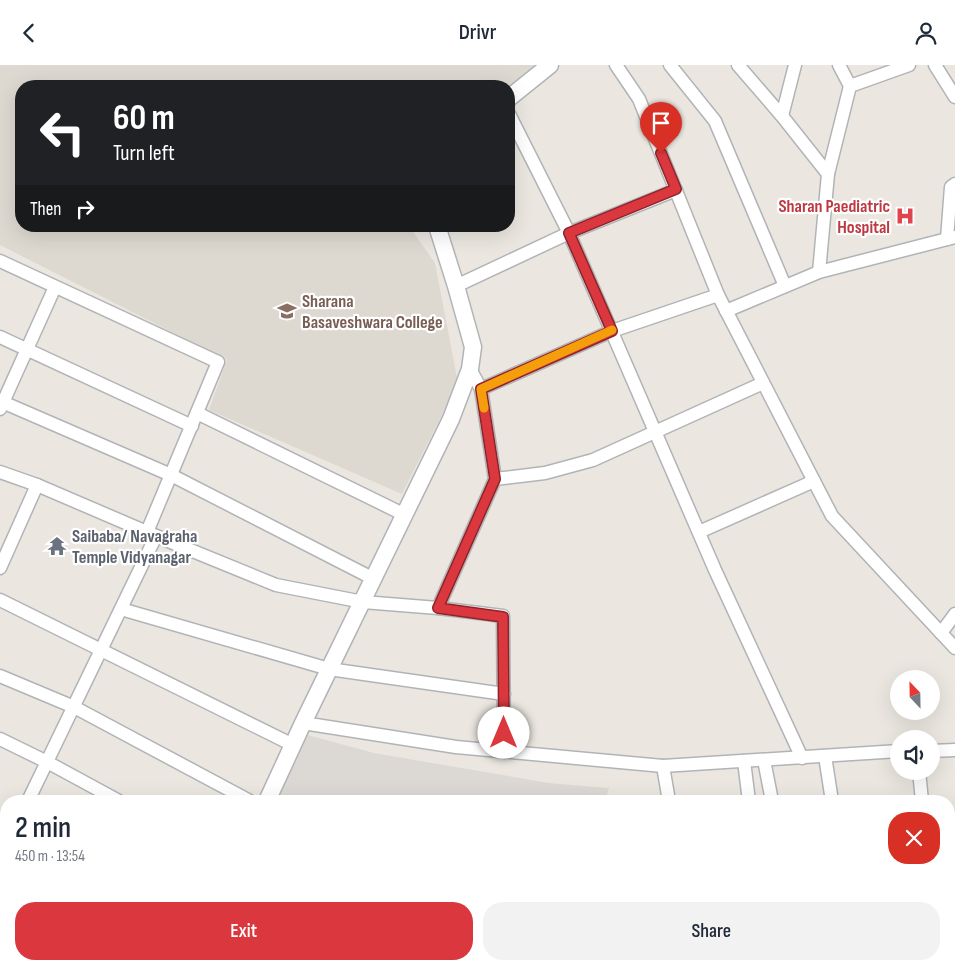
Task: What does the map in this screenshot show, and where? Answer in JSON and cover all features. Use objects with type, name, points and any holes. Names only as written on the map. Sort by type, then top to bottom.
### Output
[{"type":"street","points":[[515,93],[550,65]]},
{"type":"street","points":[[616,65],[639,99],[718,295],[832,516],[955,648]]},
{"type":"street","points":[[670,65],[715,121],[785,286]]},
{"type":"street","points":[[738,65],[782,115],[828,174]]},
{"type":"street","points":[[782,115],[795,65]]},
{"type":"street","points":[[819,272],[828,174],[850,86],[839,65]]},
{"type":"street","points":[[850,86],[909,65]]},
{"type":"street","points":[[935,65],[955,97]]},
{"type":"street","points":[[515,126],[569,233],[699,532],[802,758]]},
{"type":"street","points":[[726,311],[819,272],[951,238],[952,187],[955,184]]},
{"type":"street","points":[[456,286],[569,233],[676,189]]},
{"type":"street","points":[[270,795],[292,745],[451,419],[470,369],[473,347],[439,232]]},
{"type":"street","points":[[0,261],[218,362],[171,475],[151,535],[121,609],[31,795]]},
{"type":"street","points":[[55,287],[1,404],[171,475],[374,579]]},
{"type":"street","points":[[481,389],[612,331],[718,295]]},
{"type":"street","points":[[0,337],[192,426]]},
{"type":"street","points":[[438,608],[495,479],[481,389],[470,369]]},
{"type":"street","points":[[495,479],[545,473],[593,460],[763,383]]},
{"type":"street","points":[[197,413],[405,515]]},
{"type":"street","points":[[0,472],[37,485],[151,535],[276,585],[363,602],[438,608],[503,617],[504,752]]},
{"type":"street","points":[[699,532],[814,481]]},
{"type":"street","points":[[0,568],[37,485]]},
{"type":"street","points":[[0,600],[292,745]]},
{"type":"street","points":[[121,609],[329,669],[504,694]]},
{"type":"street","points":[[940,633],[955,614]]},
{"type":"street","points":[[0,676],[74,707],[239,795]]},
{"type":"street","points":[[303,723],[456,747],[662,765],[890,752]]},
{"type":"street","points":[[0,739],[47,762],[94,795]]},
{"type":"street","points":[[940,751],[955,750]]},
{"type":"street","points":[[825,756],[831,795]]},
{"type":"street","points":[[764,760],[771,795]]},
{"type":"street","points":[[744,761],[748,795]]},
{"type":"street","points":[[662,765],[668,795]]},
{"type":"street","points":[[920,780],[921,795]]},
{"type":"shaded area","name":"Sharana Basaveshwara College","points":[[0,65],[539,65],[515,84],[515,80],[15,80],[15,232],[413,232],[435,263],[458,383],[402,494],[209,410],[227,360],[0,245]]},
{"type":"shaded area","points":[[304,734],[374,753],[549,783],[609,788],[607,795],[277,795]]},
{"type":"slow traffic","points":[[484,408],[481,389],[612,330]]},
{"type":"place","name":"Sharan Paediatric Hospital","points":[[905,216]]},
{"type":"place","name":"Sharana Basaveshwara College","points":[[287,311]]},
{"type":"place","name":"Saibaba/ Navagraha Temple Vidyanagar","points":[[57,546]]},
{"type":"route","points":[[504,733],[503,617],[438,608],[495,479],[481,389],[612,331],[569,233],[676,189],[661,153]]}]
